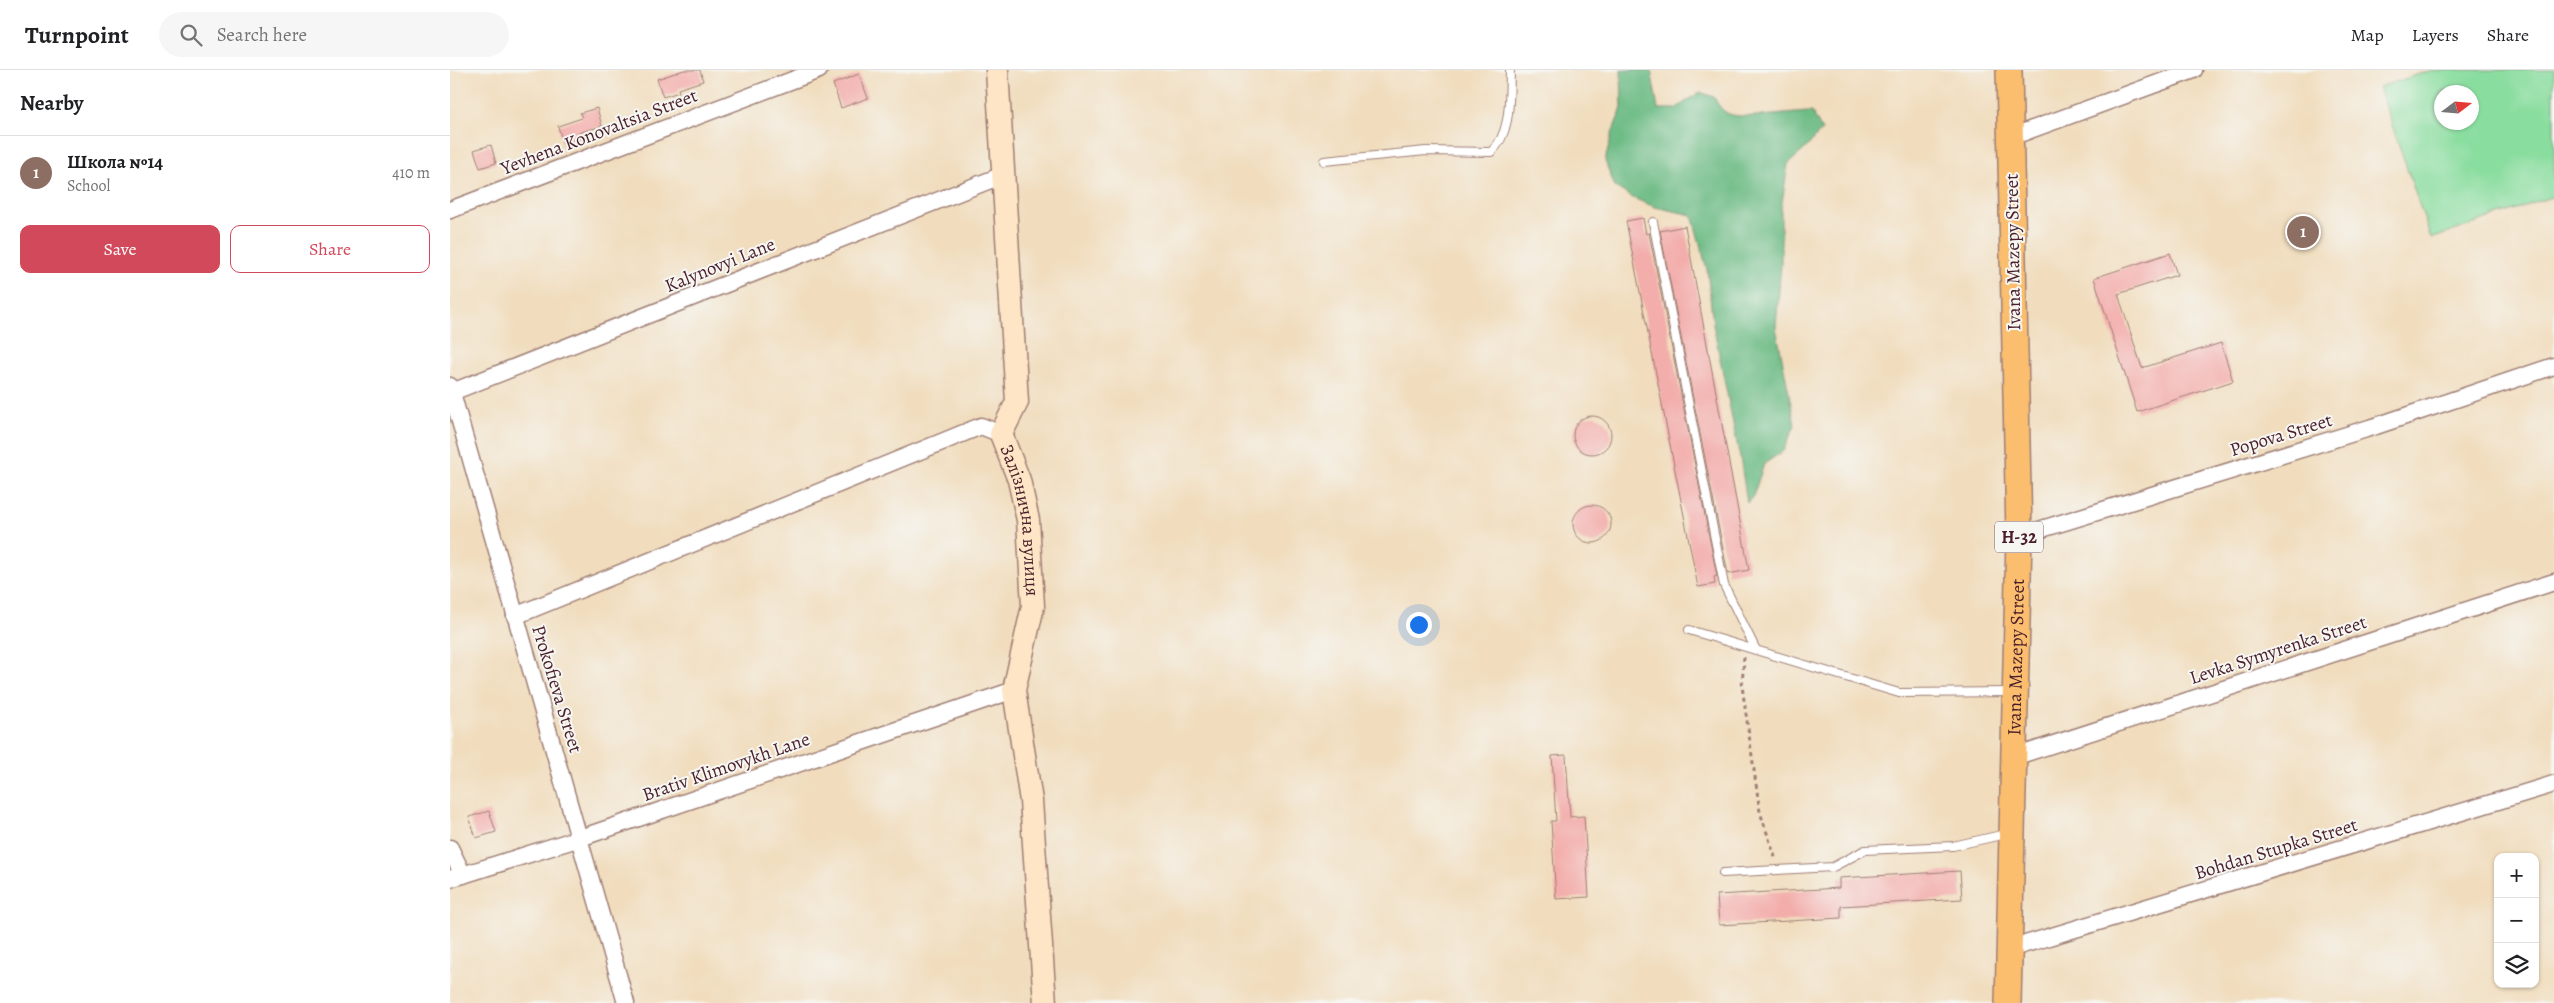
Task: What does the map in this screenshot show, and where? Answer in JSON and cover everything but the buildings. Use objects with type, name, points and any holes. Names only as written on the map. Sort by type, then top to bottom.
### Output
[{"type":"main road","name":"Ivana Mazepy Street","points":[[2008,1003],[2019,536],[2009,70]]},
{"type":"street","name":"Yevhena Konovaltsia Street","points":[[450,210],[819,70]]},
{"type":"street","name":"Залізнична вулиця","points":[[997,70],[1017,402],[1001,434],[1019,480],[1028,520],[1033,606],[1014,690],[1032,801],[1045,1003]]},
{"type":"street","points":[[2011,137],[2194,70]]},
{"type":"street","name":"Kalynovyi Lane","points":[[451,389],[1003,175]]},
{"type":"street","name":"Popova Street","points":[[2019,536],[2367,429],[2554,366]]},
{"type":"street","name":"Prokofieva Street","points":[[451,389],[626,1003]]},
{"type":"street","points":[[515,616],[981,426],[1001,434]]},
{"type":"street","name":"Levka Symyrenka Street","points":[[2014,757],[2554,582]]},
{"type":"street","name":"Brativ Klimovykh Lane","points":[[456,877],[580,838],[1014,690]]},
{"type":"street","name":"Bohdan Stupka Street","points":[[2009,950],[2554,784]]},
{"type":"street","points":[[450,848],[456,877]]},
{"type":"lane","points":[[1324,160],[1426,151],[1491,152],[1501,143],[1507,125],[1510,70]]},
{"type":"lane","points":[[1653,222],[1724,586],[1756,650]]},
{"type":"lane","points":[[1689,630],[1899,692],[2015,692]]},
{"type":"lane","points":[[1723,873],[1833,868],[1865,850],[1953,846],[2012,833]]},
{"type":"path","points":[[1745,646],[1742,686],[1760,812],[1779,870]]},
{"type":"green space","points":[[1621,70],[1651,70],[1658,109],[1675,109],[1700,92],[1714,97],[1724,111],[1737,116],[1812,112],[1822,130],[1788,164],[1781,209],[1781,265],[1776,327],[1795,425],[1783,451],[1764,464],[1753,496],[1747,503],[1741,463],[1713,324],[1707,269],[1692,215],[1655,207],[1633,198],[1615,187],[1605,161],[1612,133],[1622,108]]},
{"type":"green space","points":[[2432,70],[2554,70],[2554,196],[2431,239],[2379,87]]},
{"type":"place","name":"Школа №14","points":[[2303,232]]}]
